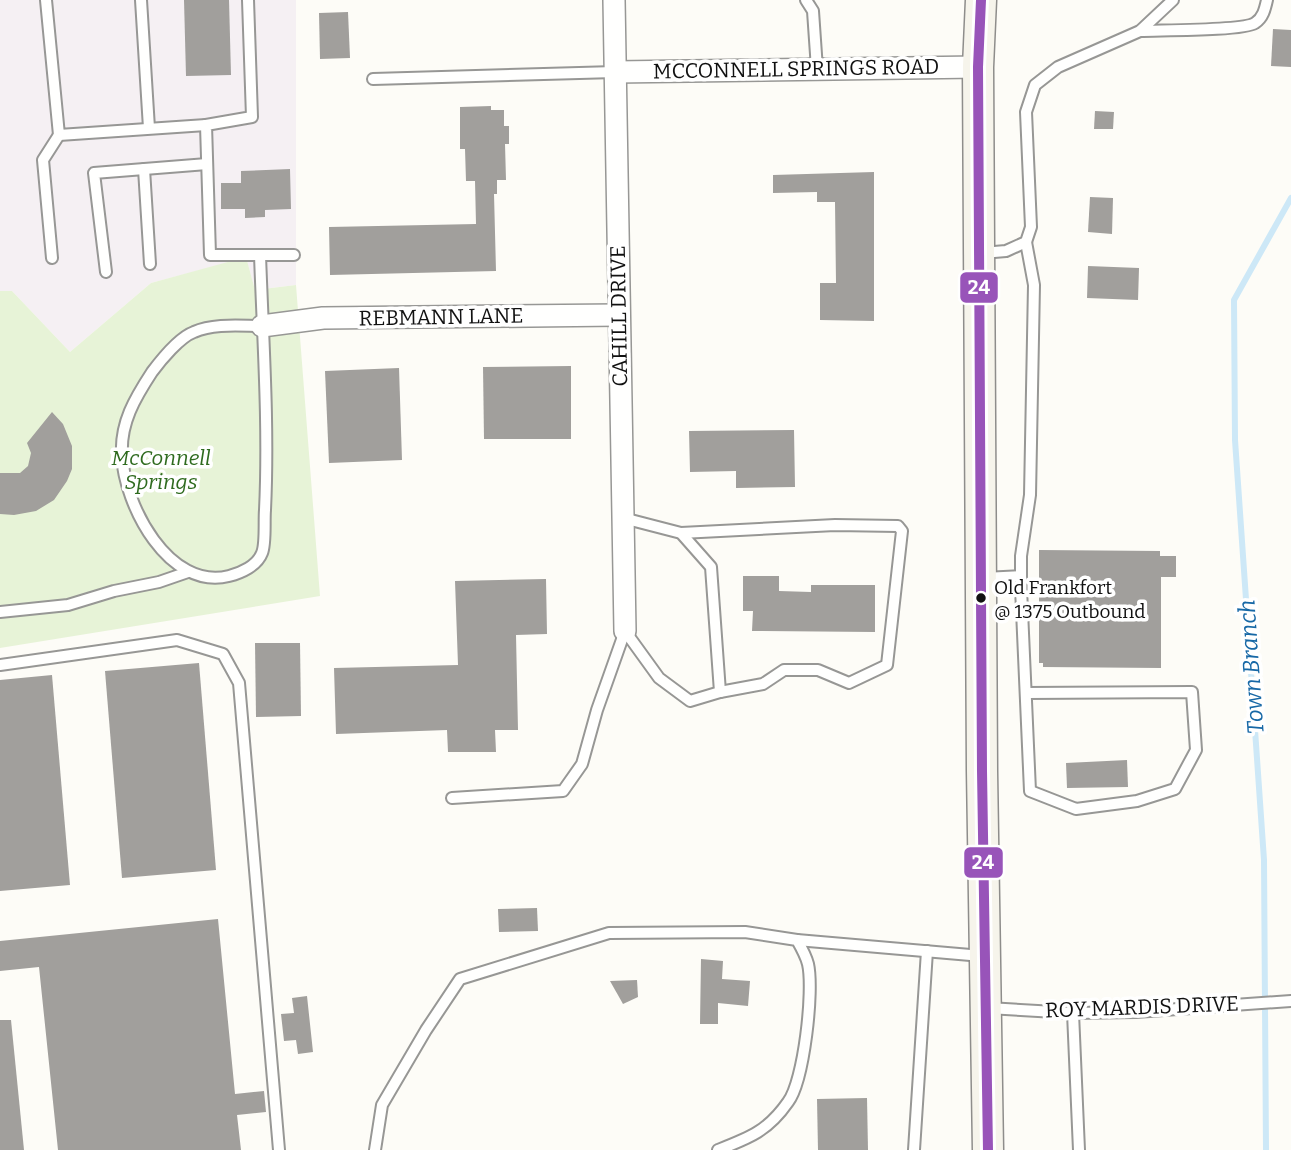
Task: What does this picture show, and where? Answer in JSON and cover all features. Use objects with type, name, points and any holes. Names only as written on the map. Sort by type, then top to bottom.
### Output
[{"type":"main road","points":[[981,0],[978,67],[979,253],[988,1150]]},
{"type":"street","name":"CAHILL DRIVE","points":[[614,0],[625,631]]},
{"type":"street","name":"MCCONNELL SPRINGS ROAD","points":[[615,72],[978,67]]},
{"type":"street","name":"REBMANN LANE","points":[[262,326],[323,318],[619,315]]},
{"type":"lane","points":[[46,0],[59,135],[43,160],[52,258]]},
{"type":"lane","points":[[141,0],[149,128]]},
{"type":"lane","points":[[59,135],[206,125],[252,117],[248,0]]},
{"type":"lane","points":[[806,0],[813,11],[817,69]]},
{"type":"lane","points":[[1026,693],[1192,692],[1196,750],[1175,789],[1137,801],[1076,809],[1030,791],[1021,576],[1021,556],[1030,495],[1034,298],[1026,242],[1031,227],[1026,112],[1035,85],[1058,67],[1140,31],[1173,0]]},
{"type":"lane","points":[[1140,31],[1254,24],[1263,15],[1267,0]]},
{"type":"lane","points":[[373,79],[615,72]]},
{"type":"lane","points":[[206,125],[210,255],[293,255]]},
{"type":"lane","points":[[106,272],[94,173],[207,164]]},
{"type":"lane","points":[[144,169],[150,264]]},
{"type":"lane","points":[[979,253],[1006,251],[1026,242]]},
{"type":"lane","points":[[0,612],[68,605],[188,572],[219,578],[245,572],[262,553],[266,488],[260,255]]},
{"type":"lane","points":[[188,572],[147,534],[129,495],[122,455],[125,424],[132,400],[161,359],[192,332],[223,326],[262,326]]},
{"type":"lane","points":[[624,518],[681,533],[835,526],[898,526],[902,531],[887,665],[849,683],[818,670],[784,670],[762,684],[690,701],[659,678],[625,631]]},
{"type":"lane","points":[[681,533],[711,567],[719,692]]},
{"type":"lane","points":[[981,578],[1021,576]]},
{"type":"lane","points":[[453,798],[563,791],[582,764],[597,710],[625,631]]},
{"type":"lane","points":[[0,665],[177,640],[223,654],[239,683],[279,1150]]},
{"type":"lane","points":[[375,1150],[382,1105],[460,979],[608,933],[745,932],[797,940],[984,956]]},
{"type":"lane","points":[[718,1150],[757,1135],[790,1101],[804,1054],[808,1017],[808,964],[797,940]]},
{"type":"lane","points":[[914,1150],[927,951]]},
{"type":"lane","name":"ROY MARDIS DRIVE","points":[[985,1007],[1073,1013],[1136,1012],[1291,1001]]},
{"type":"lane","points":[[1073,1013],[1079,1150]]},
{"type":"shaded area","points":[[0,0],[296,0],[296,285],[255,290],[246,258],[151,283],[70,352],[12,291],[0,291]]},
{"type":"green space","name":"McConnell Springs","points":[[246,257],[255,290],[296,285],[320,596],[0,648],[0,291],[12,291],[70,352],[151,283]]},
{"type":"building","points":[[184,0],[229,0],[231,75],[186,76]]},
{"type":"building","points":[[348,12],[350,58],[320,59],[319,13]]},
{"type":"building","points":[[1273,29],[1291,30],[1291,67],[1271,66]]},
{"type":"building","points":[[491,106],[491,110],[504,110],[504,126],[509,126],[509,144],[505,144],[506,180],[497,180],[497,194],[494,194],[496,271],[330,275],[329,227],[476,224],[475,181],[466,181],[465,149],[460,149],[460,107]]},
{"type":"building","points":[[1095,111],[1114,112],[1113,129],[1094,129]]},
{"type":"building","points":[[290,169],[291,209],[265,210],[265,217],[245,218],[245,209],[221,209],[221,183],[241,183],[241,171]]},
{"type":"building","points":[[874,172],[874,321],[820,320],[820,283],[836,283],[835,202],[817,202],[817,192],[773,193],[773,175]]},
{"type":"building","points":[[1090,197],[1113,198],[1112,234],[1088,232]]},
{"type":"building","points":[[1088,266],[1139,268],[1138,300],[1087,298]]},
{"type":"building","points":[[571,366],[571,439],[484,439],[483,367]]},
{"type":"building","points":[[399,368],[402,460],[329,463],[325,371]]},
{"type":"building","points":[[52,412],[63,424],[72,446],[72,469],[67,481],[54,500],[36,511],[14,515],[0,514],[0,473],[20,473],[28,466],[31,453],[27,443]]},
{"type":"building","points":[[794,430],[795,487],[736,488],[736,471],[690,472],[689,431]]},
{"type":"building","points":[[1039,550],[1160,551],[1160,556],[1176,556],[1176,577],[1161,577],[1161,668],[1043,667],[1043,663],[1039,663]]},
{"type":"building","points":[[743,576],[779,576],[779,591],[811,592],[811,585],[875,585],[875,632],[752,631],[753,611],[743,611]]},
{"type":"building","points":[[546,579],[547,634],[516,635],[518,730],[495,730],[496,752],[448,752],[447,730],[336,734],[334,668],[458,665],[455,581]]},
{"type":"building","points":[[255,643],[300,643],[301,716],[256,717]]},
{"type":"building","points":[[199,663],[216,870],[122,878],[105,671]]},
{"type":"building","points":[[52,675],[70,885],[0,891],[0,680]]},
{"type":"building","points":[[1127,760],[1128,787],[1067,788],[1066,763]]},
{"type":"building","points":[[537,908],[538,931],[499,932],[498,909]]},
{"type":"building","points":[[218,919],[235,1094],[264,1091],[266,1112],[237,1115],[241,1150],[58,1150],[39,967],[0,971],[0,941]]},
{"type":"building","points":[[701,959],[723,961],[722,979],[750,981],[748,1006],[718,1003],[718,1024],[700,1024]]},
{"type":"building","points":[[637,980],[638,997],[623,1004],[610,981]]},
{"type":"building","points":[[307,996],[313,1052],[298,1054],[296,1040],[284,1041],[281,1014],[294,1013],[292,998]]},
{"type":"building","points":[[0,1020],[11,1020],[24,1150],[0,1150]]},
{"type":"building","points":[[867,1098],[868,1150],[818,1150],[817,1099]]},
{"type":"waterway","name":"Town Branch","points":[[1266,1150],[1264,860],[1235,440],[1234,300],[1291,198]]},
{"type":"transit line","name":"24","points":[[981,0],[978,67],[982,771],[988,1150]]},
{"type":"place","name":"Old Frankfort @ 1375 Outbound","points":[[981,598]]}]
